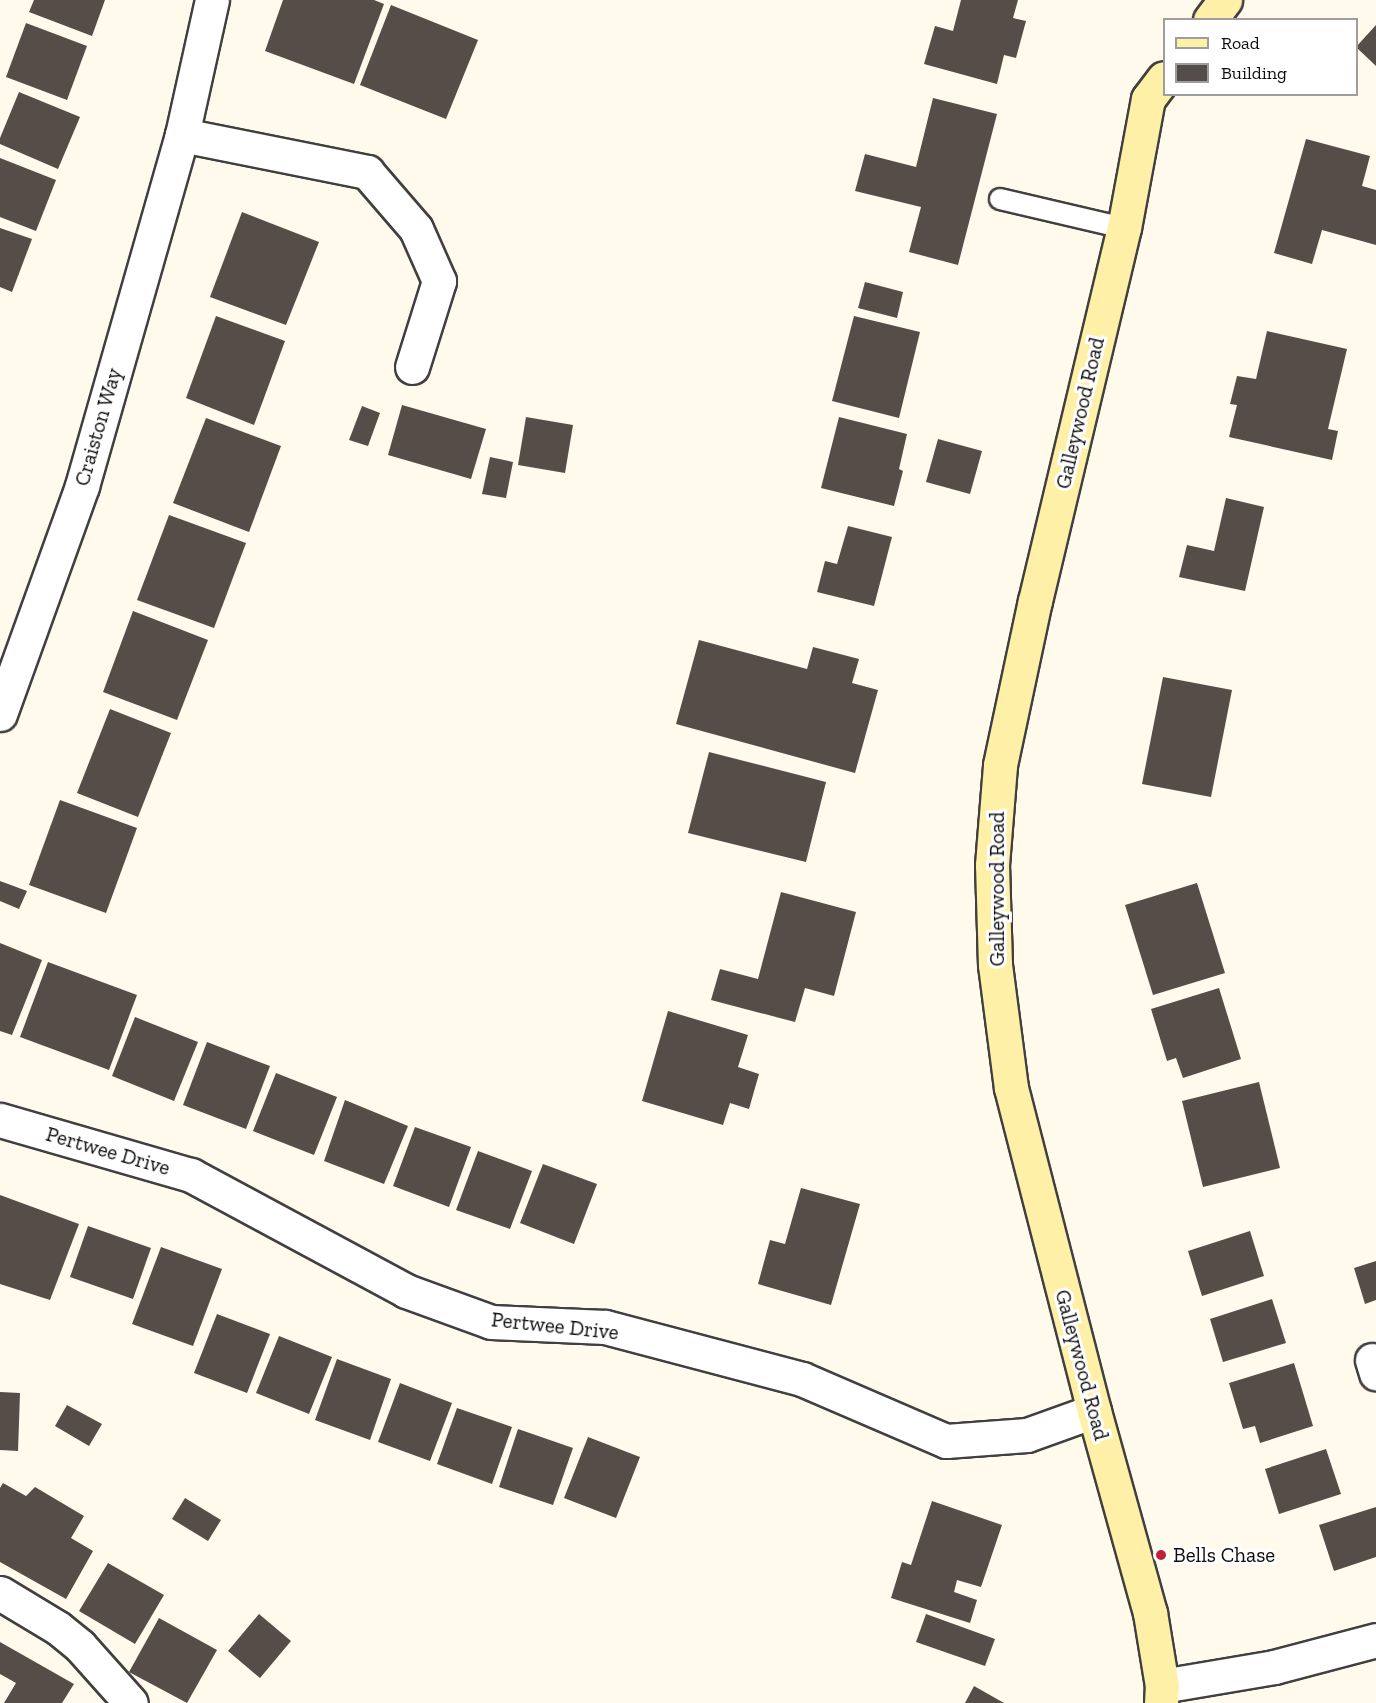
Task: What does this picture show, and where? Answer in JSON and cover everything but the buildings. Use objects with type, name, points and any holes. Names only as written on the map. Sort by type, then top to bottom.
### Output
[{"type":"street","name":"Craiston Way","points":[[0,714],[82,486],[182,135],[212,0]]},
{"type":"street","points":[[1212,18],[1225,0]]},
{"type":"street","name":"Galleywood Road","points":[[1161,1694],[1150,1613],[1094,1411],[1011,1088],[995,965],[993,865],[1002,753],[1035,601],[1124,228],[1148,99],[1163,79]]},
{"type":"street","points":[[182,135],[367,172],[416,229],[439,281],[412,367]]},
{"type":"street","name":"Pertwee Drive","points":[[0,1120],[191,1175],[406,1291],[491,1322],[605,1328],[802,1378],[946,1441],[1028,1435],[1094,1411]]},
{"type":"street","points":[[0,1593],[58,1628],[80,1646],[131,1703]]},
{"type":"street","points":[[1161,1694],[1376,1640]]},
{"type":"lane","points":[[1000,199],[1124,228]]},
{"type":"place","name":"Bells Chase","points":[[1161,1555]]}]
